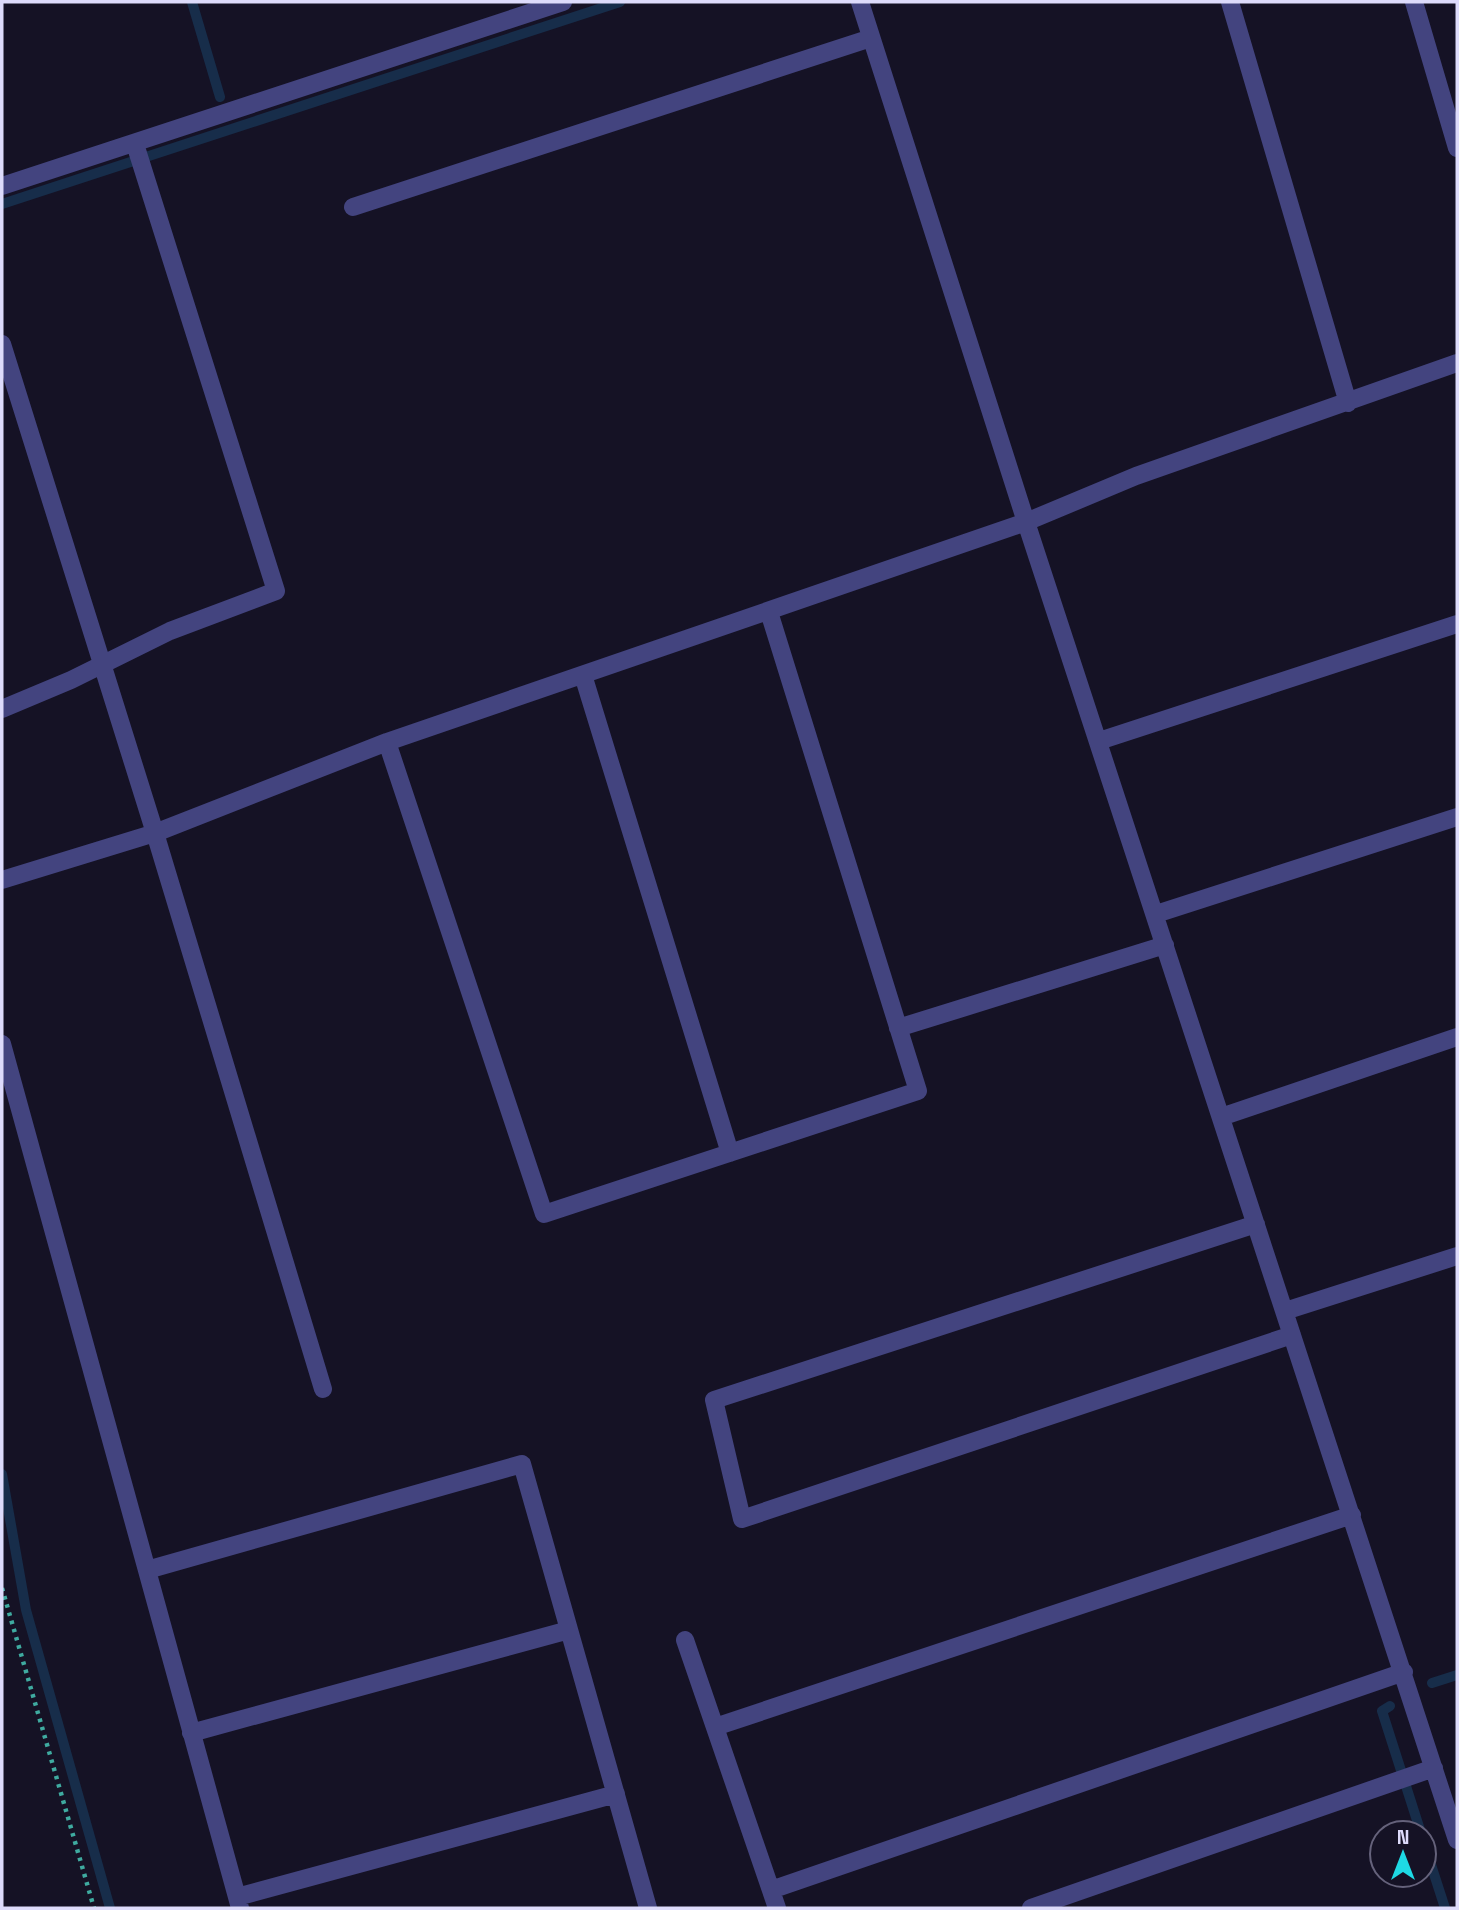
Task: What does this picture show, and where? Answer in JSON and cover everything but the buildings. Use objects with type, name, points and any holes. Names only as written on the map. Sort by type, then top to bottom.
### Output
[{"type":"street","points":[[2,186],[139,154],[563,2]]},
{"type":"street","points":[[860,2],[1026,522],[1457,1840]]},
{"type":"street","points":[[1230,2],[1348,403]]},
{"type":"street","points":[[1414,2],[1457,148]]},
{"type":"street","points":[[353,207],[872,38]]},
{"type":"street","points":[[2,709],[170,631],[276,591],[139,154]]},
{"type":"street","points":[[2,344],[155,833],[323,1389]]},
{"type":"street","points":[[2,880],[155,833],[387,742],[1026,522],[1136,476],[1457,363]]},
{"type":"street","points":[[387,742],[544,1214],[918,1091],[769,612]]},
{"type":"street","points":[[1099,741],[1457,624]]},
{"type":"street","points":[[583,675],[730,1153]]},
{"type":"street","points":[[1156,915],[1457,817]]},
{"type":"street","points":[[898,1028],[1166,945]]},
{"type":"street","points":[[1221,1117],[1457,1037]]},
{"type":"street","points":[[2,1044],[238,1902],[616,1794]]},
{"type":"street","points":[[1256,1224],[714,1400],[742,1520],[1292,1335]]},
{"type":"street","points":[[1284,1311],[1457,1256]]},
{"type":"street","points":[[147,1570],[522,1464],[648,1908]]},
{"type":"street","points":[[715,1727],[1352,1515]]},
{"type":"street","points":[[191,1733],[569,1630]]},
{"type":"street","points":[[685,1640],[777,1908]]},
{"type":"street","points":[[771,1890],[1404,1672]]},
{"type":"street","points":[[1031,1908],[1434,1768]]},
{"type":"path","points":[[2,1588],[94,1908]]},
{"type":"waterway","points":[[192,2],[220,97]]},
{"type":"waterway","points":[[2,204],[620,2]]},
{"type":"waterway","points":[[2,1474],[26,1610],[110,1908]]},
{"type":"waterway","points":[[1432,1683],[1457,1675]]},
{"type":"waterway","points":[[1390,1706],[1382,1711],[1417,1819]]},
{"type":"waterway","points":[[1438,1886],[1445,1908]]}]
